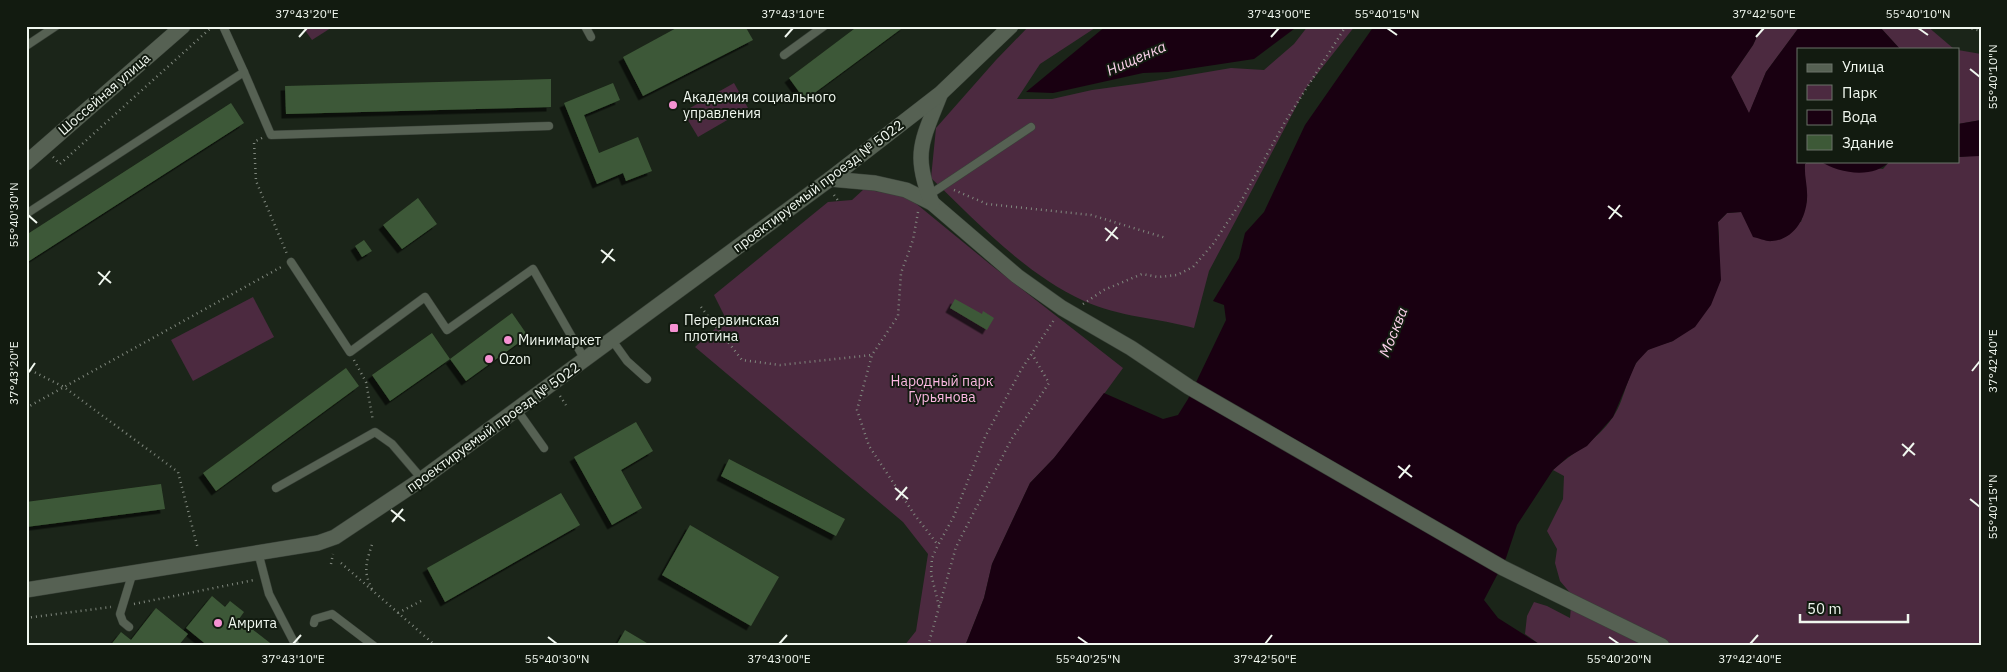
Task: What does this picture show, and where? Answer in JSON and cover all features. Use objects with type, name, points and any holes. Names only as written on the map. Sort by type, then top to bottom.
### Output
[{"type":"street","name":"Шоссейная улица","points":[[27,158],[43,147],[183,26]]},
{"type":"street","name":"проектируемый проезд № 5022","points":[[26,590],[132,575],[318,543],[335,537],[422,479],[830,179],[941,93],[1011,26]]},
{"type":"street","points":[[926,202],[920,159],[924,137],[941,93]]},
{"type":"street","points":[[830,179],[875,183],[906,190],[926,202],[1017,276],[1065,311],[1130,348],[1190,387],[1503,568],[1662,646]]},
{"type":"lane","points":[[26,46],[56,26]]},
{"type":"lane","points":[[223,26],[271,134],[549,126]]},
{"type":"lane","points":[[585,26],[591,37]]},
{"type":"lane","points":[[784,55],[824,26]]},
{"type":"lane","points":[[26,214],[244,72]]},
{"type":"lane","points":[[926,202],[943,185],[1031,127]]},
{"type":"lane","points":[[291,262],[350,352],[426,297],[448,330],[533,269],[585,360]]},
{"type":"lane","points":[[612,340],[627,361],[647,379]]},
{"type":"lane","points":[[517,410],[544,448]]},
{"type":"lane","points":[[276,488],[375,432],[392,444],[422,479]]},
{"type":"lane","points":[[258,552],[269,594],[296,646]]},
{"type":"lane","points":[[129,627],[120,618],[132,575]]},
{"type":"lane","points":[[314,623],[315,619],[332,614],[374,646]]},
{"type":"path","points":[[43,147],[60,164],[213,26]]},
{"type":"path","points":[[939,606],[931,574],[932,558],[954,516],[985,437],[1032,354],[1065,311],[1125,280],[1142,274],[1158,277],[1177,275],[1193,267],[1213,244],[1239,205],[1285,122],[1346,26]]},
{"type":"path","points":[[1962,26],[1981,31]]},
{"type":"path","points":[[26,408],[291,262],[256,181],[254,142]]},
{"type":"path","points":[[943,185],[987,204],[1091,215],[1166,238]]},
{"type":"path","points":[[926,202],[901,273],[898,316],[872,355],[857,410],[869,446],[914,514],[938,545]]},
{"type":"path","points":[[701,307],[742,360],[780,365],[872,355]]},
{"type":"path","points":[[350,352],[366,382],[375,432]]},
{"type":"path","points":[[928,646],[956,547],[1011,440],[1049,383],[1032,354]]},
{"type":"path","points":[[26,368],[64,387],[178,472],[201,562]]},
{"type":"path","points":[[373,541],[366,563],[366,577],[373,591]]},
{"type":"path","points":[[341,563],[436,646]]},
{"type":"path","points":[[26,618],[122,606],[265,578]]},
{"type":"path","points":[[398,613],[422,601]]},
{"type":"green space","points":[[302,26],[334,26],[312,40]]},
{"type":"green space","points":[[1029,26],[1098,26],[1040,64],[1017,99],[1052,99],[1092,90],[1231,68],[1264,70],[1294,44],[1308,26],[1355,26],[1306,88],[1209,271],[1194,328],[1111,311],[1062,290],[1003,246],[931,178],[936,128]]},
{"type":"green space","points":[[1762,26],[1800,26],[1766,72],[1749,114],[1731,77],[1753,45]]},
{"type":"green space","points":[[1879,26],[1927,26],[1953,48],[1899,48]]},
{"type":"green space","points":[[1960,50],[1981,54],[1981,120],[1960,124]]},
{"type":"green space","points":[[734,83],[748,108],[698,137],[683,112]]},
{"type":"green space","points":[[1981,155],[1981,646],[1542,646],[1525,634],[1527,616],[1534,602],[1547,606],[1570,618],[1572,595],[1560,581],[1555,563],[1557,549],[1547,531],[1563,499],[1564,476],[1553,470],[1592,440],[1613,417],[1618,409],[1631,373],[1641,356],[1650,349],[1673,341],[1719,239],[1718,222],[1727,213],[1741,212],[1801,222],[1807,200],[1804,178],[1805,164],[1807,162],[1883,169],[1889,162],[1960,162],[1960,157]]},
{"type":"green space","name":"Народный парк Гурьянова","points":[[864,189],[908,197],[991,265],[1123,368],[1080,427],[1030,483],[992,564],[984,598],[965,646],[904,646],[916,631],[928,554],[903,522],[695,347],[726,319],[714,295],[828,202],[852,200]]},
{"type":"green space","points":[[253,297],[274,337],[193,381],[171,340]]},
{"type":"water","name":"Нищенка","points":[[1106,26],[1298,26],[1254,59],[1168,72],[1143,73],[1053,93],[1026,92]]},
{"type":"water","name":"Москва","points":[[1374,26],[1762,26],[1753,45],[1731,77],[1749,113],[1766,72],[1800,26],[1879,26],[1899,48],[1797,48],[1797,162],[1807,162],[1805,168],[1807,199],[1804,214],[1792,233],[1779,240],[1770,241],[1753,237],[1741,212],[1727,213],[1718,222],[1721,280],[1711,305],[1695,327],[1673,341],[1648,350],[1636,363],[1613,417],[1587,446],[1568,457],[1553,470],[1517,525],[1506,558],[1484,600],[1498,618],[1542,646],[965,646],[984,598],[992,564],[1030,483],[1054,458],[1104,393],[1163,419],[1178,415],[1188,399],[1226,320],[1224,305],[1213,301],[1239,258],[1245,233],[1264,212],[1305,125]]},
{"type":"water","points":[[1981,120],[1980,156],[1960,157],[1960,124]]},
{"type":"water","points":[[1822,162],[1889,162],[1875,170],[1856,173]]},
{"type":"building","points":[[680,26],[745,26],[753,40],[643,96],[623,57]]},
{"type":"building","points":[[858,26],[905,26],[805,100],[789,78]]},
{"type":"building","points":[[551,79],[551,107],[286,114],[285,86]]},
{"type":"building","points":[[613,83],[620,100],[584,115],[599,153],[638,137],[652,171],[626,181],[623,173],[597,184],[564,103]]},
{"type":"building","points":[[231,103],[244,123],[26,263],[26,235]]},
{"type":"building","points":[[418,198],[437,224],[402,249],[383,225]]},
{"type":"building","points":[[364,240],[372,251],[362,257],[355,246]]},
{"type":"building","points":[[955,299],[982,314],[983,311],[994,318],[987,330],[950,308]]},
{"type":"building","points":[[512,313],[528,336],[466,381],[450,359]]},
{"type":"building","points":[[432,333],[450,359],[390,401],[372,375]]},
{"type":"building","points":[[346,368],[359,386],[216,491],[203,473]]},
{"type":"building","points":[[636,422],[653,451],[621,470],[642,508],[612,525],[574,457]]},
{"type":"building","points":[[729,459],[845,519],[836,536],[721,476]]},
{"type":"building","points":[[161,484],[165,509],[26,527],[26,502]]},
{"type":"building","points":[[561,493],[580,525],[445,602],[427,568]]},
{"type":"building","points":[[690,525],[779,577],[751,626],[662,575]]},
{"type":"building","name":"Амрита","points":[[212,596],[225,607],[230,601],[244,612],[239,619],[274,646],[208,646],[186,628]]},
{"type":"building","points":[[156,608],[188,634],[178,646],[110,646],[121,632],[131,640]]},
{"type":"building","points":[[625,630],[652,646],[616,646]]},
{"type":"place","name":"Академия социального управления","points":[[673,105]]},
{"type":"place","name":"Перервинская плотина","points":[[674,328]]},
{"type":"place","name":"Минимаркет","points":[[508,340]]},
{"type":"place","name":"Ozon","points":[[489,359]]},
{"type":"place","name":"Амрита","points":[[218,623]]}]
